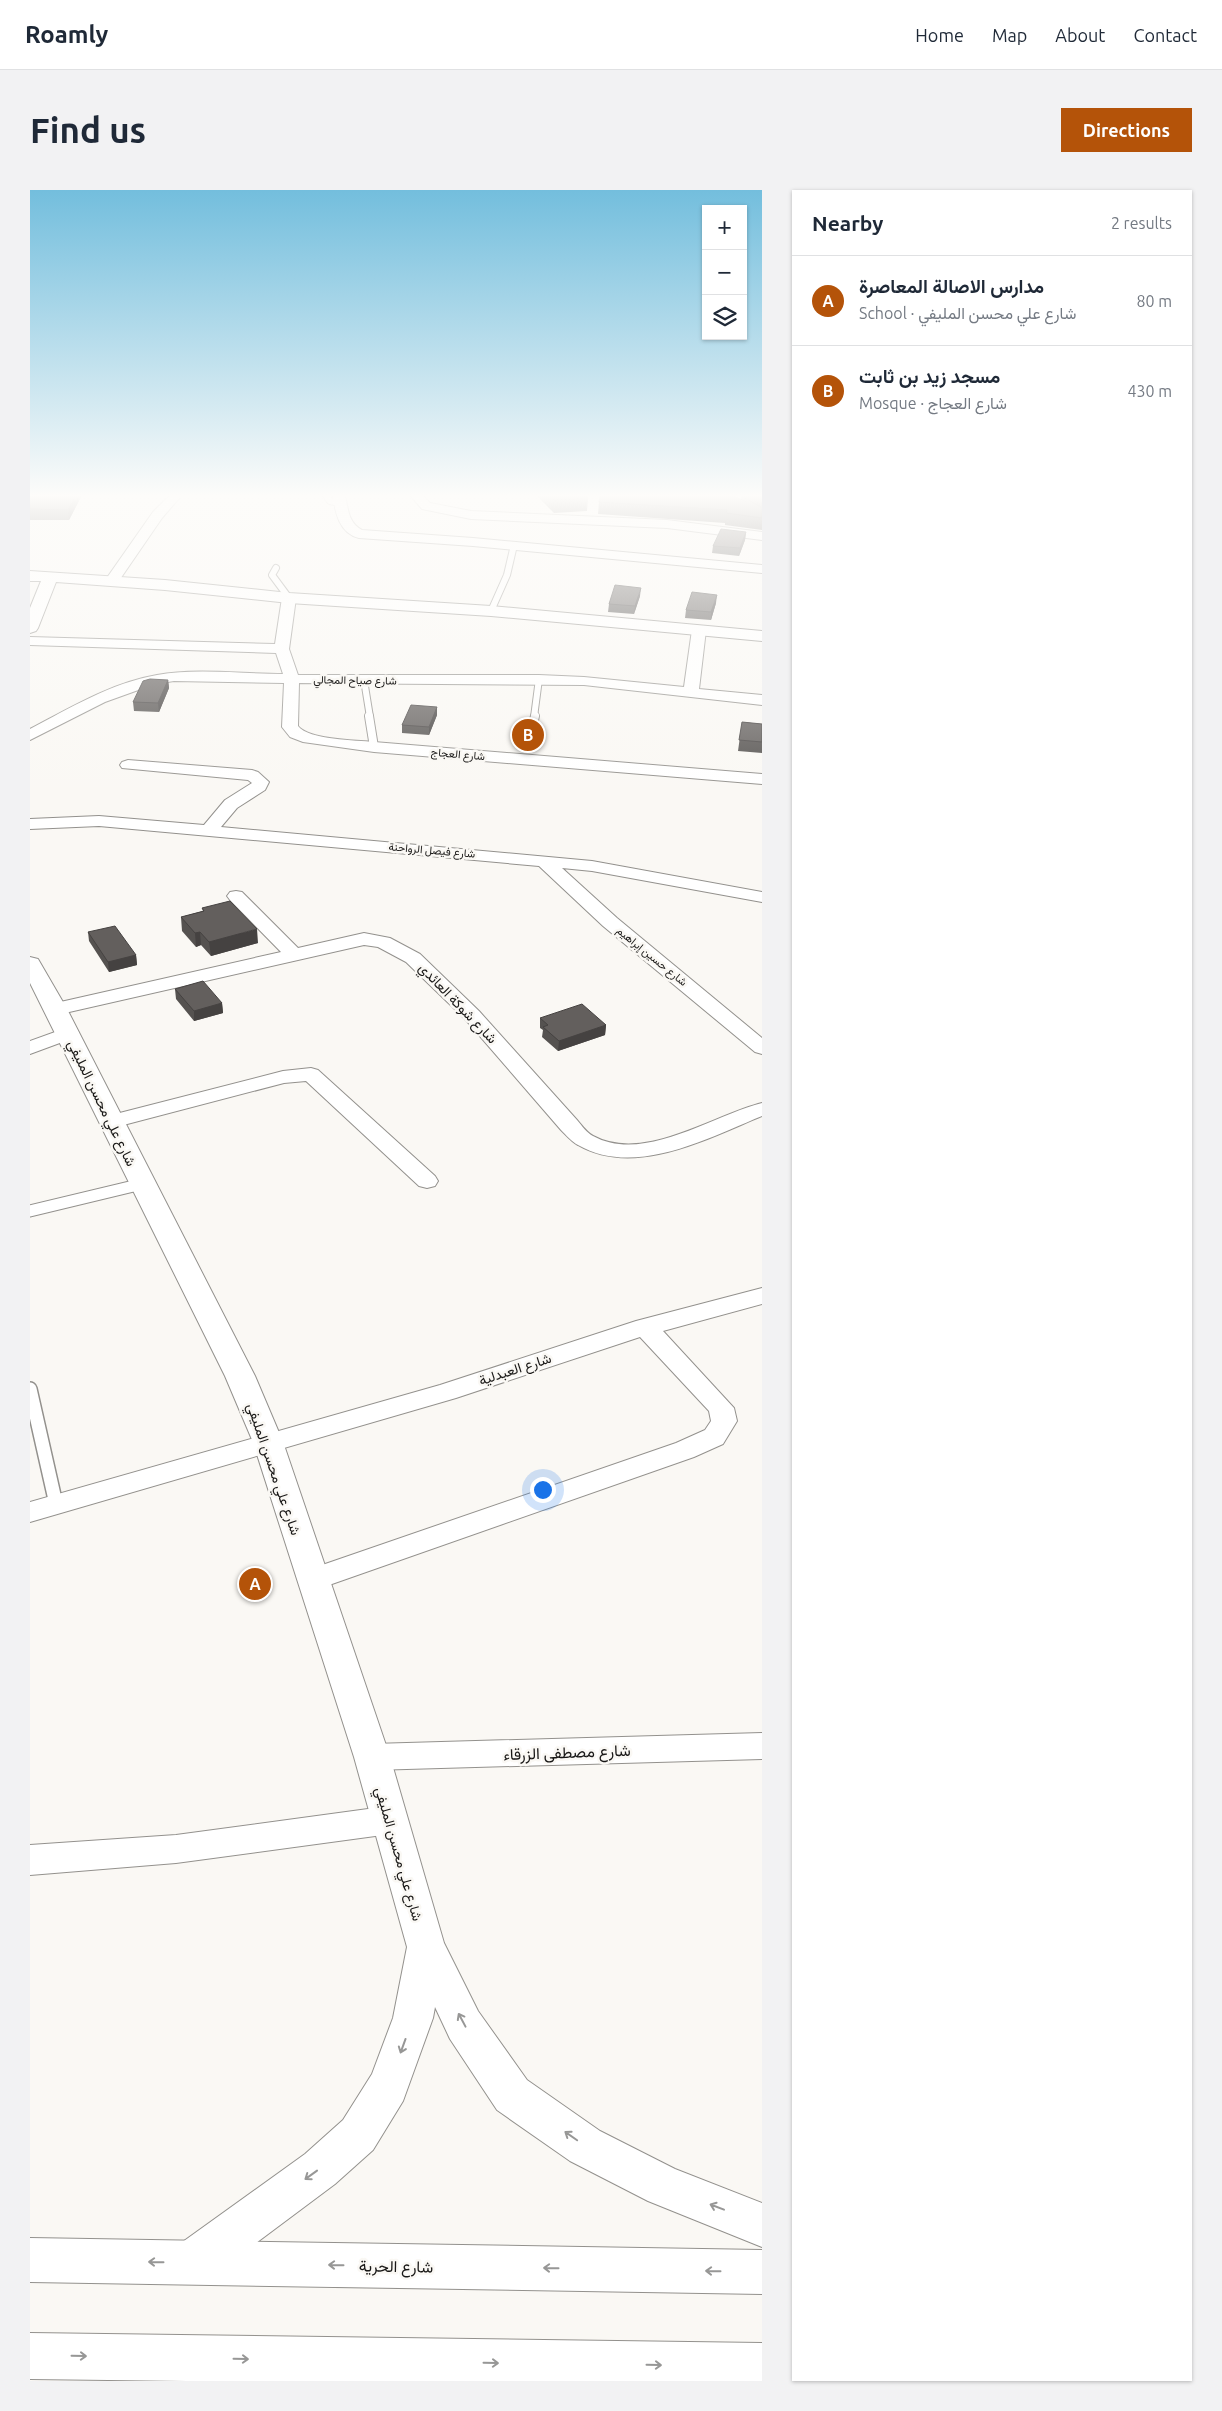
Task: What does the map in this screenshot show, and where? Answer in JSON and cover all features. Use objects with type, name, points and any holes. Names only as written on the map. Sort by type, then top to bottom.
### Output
[{"type":"main road","points":[[31,625],[42,597]]},
{"type":"main road","points":[[281,597],[491,612],[762,636]]},
{"type":"main road","name":"شارع علي محسن المليفي","points":[[30,964],[62,1021],[142,1184],[240,1376],[268,1442],[372,1757],[426,1947],[464,2025],[512,2095],[585,2146],[663,2186],[762,2225]]},
{"type":"main road","name":"شارع علي محسن المليفي","points":[[193,2262],[320,2169],[358,2135],[388,2086],[413,2018],[426,1947]]},
{"type":"main road","name":"شارع الحرية","points":[[30,2260],[762,2272]]},
{"type":"main road","points":[[30,2356],[435,2371],[762,2368]]},
{"type":"main road","points":[[731,2381],[762,2368]]},
{"type":"street","name":"شارع العجاج","points":[[289,598],[282,649],[292,679],[289,717],[290,728],[296,734],[310,739],[374,747],[762,779]]},
{"type":"street","points":[[691,692],[699,630]]},
{"type":"street","points":[[30,641],[282,649]]},
{"type":"street","name":"شارع صياح المجالي","points":[[30,734],[121,689],[151,679],[174,677],[364,680],[539,678],[762,700]]},
{"type":"street","points":[[128,765],[252,775],[258,778],[261,782],[258,787],[231,804],[212,823],[208,831]]},
{"type":"street","name":"شارع فيصل الرواحنة","points":[[30,810],[99,821],[544,861],[640,874],[762,897]]},
{"type":"street","name":"شارع فيصل الرواحنة","points":[[30,824],[99,821]]},
{"type":"street","name":"شارع حسين إبراهيم","points":[[544,861],[610,922],[762,1048]]},
{"type":"street","points":[[236,896],[294,955]]},
{"type":"street","name":"شارع شوكة العائدي","points":[[30,1048],[62,1021],[294,955],[364,939],[383,942],[414,958],[472,1015],[569,1125],[585,1140],[604,1147],[633,1151],[663,1146],[762,1109]]},
{"type":"street","points":[[112,1122],[283,1077],[311,1074],[427,1181]]},
{"type":"street","name":"شارع العبدلية","points":[[30,1512],[447,1392],[645,1327],[762,1296]]},
{"type":"street","points":[[312,1580],[685,1450],[714,1437],[724,1421],[720,1408],[645,1327]]},
{"type":"street","name":"شارع مصطفى الزرقاء","points":[[372,1757],[762,1746]]},
{"type":"street","points":[[30,1860],[176,1849],[390,1820]]},
{"type":"lane","points":[[491,612],[497,597]]},
{"type":"lane","points":[[534,720],[539,678]]},
{"type":"lane","points":[[364,680],[374,747]]},
{"type":"lane","points":[[30,1211],[142,1184]]},
{"type":"lane","points":[[30,1389],[56,1504]]},
{"type":"building","points":[[611,597],[638,597],[635,606],[609,604]]},
{"type":"building","points":[[690,597],[716,597],[711,612],[686,610]]},
{"type":"building","points":[[150,679],[168,680],[158,703],[133,702],[143,681]]},
{"type":"building","points":[[411,705],[437,707],[429,727],[402,725]]},
{"type":"building","points":[[742,722],[762,724],[762,742],[739,740]]},
{"type":"building","points":[[230,901],[257,929],[209,942],[200,932],[195,933],[181,917],[204,911],[202,908]]},
{"type":"building","points":[[115,926],[136,955],[108,962],[88,932]]},
{"type":"building","points":[[203,981],[222,1003],[194,1011],[175,989]]},
{"type":"building","points":[[582,1004],[606,1025],[559,1041],[543,1027],[548,1025],[540,1018]]},
{"type":"place","name":"مسجد زيد بن ثابت","points":[[528,735]]},
{"type":"place","name":"مدارس الاصالة المعاصرة","points":[[255,1584]]}]
